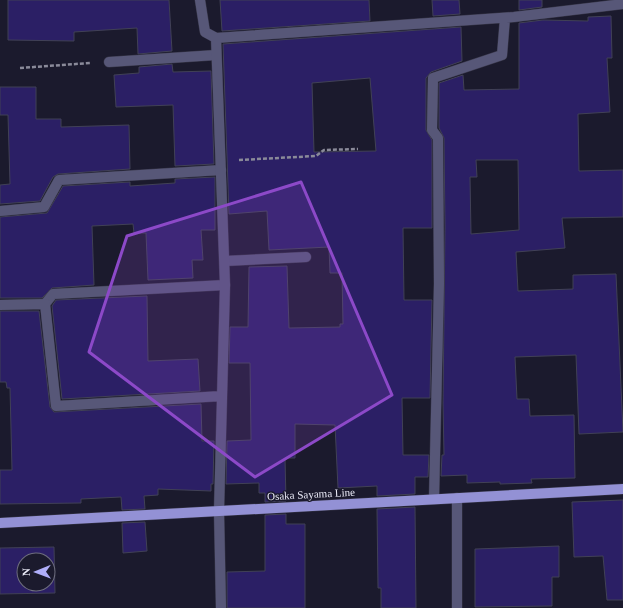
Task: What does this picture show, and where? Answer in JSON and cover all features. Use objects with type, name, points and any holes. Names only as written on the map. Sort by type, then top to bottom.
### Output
[{"type":"main road","name":"Osaka Sayama Line","points":[[0,523],[623,490]]},
{"type":"street","points":[[200,0],[205,32],[216,38],[505,18],[623,4]]},
{"type":"street","points":[[434,499],[438,284],[438,138],[432,130],[433,78],[502,55],[505,18]]},
{"type":"street","points":[[216,38],[225,261],[219,511],[221,608]]},
{"type":"street","points":[[109,62],[216,55]]},
{"type":"street","points":[[0,211],[44,207],[59,180],[221,166]]},
{"type":"street","points":[[225,261],[306,257]]},
{"type":"street","points":[[222,396],[56,406],[46,304],[53,294],[225,285]]},
{"type":"street","points":[[0,305],[46,304]]},
{"type":"street","points":[[457,498],[457,608]]},
{"type":"path","points":[[20,68],[109,62]]},
{"type":"path","points":[[221,166],[316,156],[324,150],[358,149]]},
{"type":"highlighted area","points":[[301,182],[392,395],[255,477],[89,352],[127,236]]},
{"type":"building","points":[[8,0],[169,0],[172,51],[138,54],[137,28],[74,32],[74,41],[8,40]]},
{"type":"building","points":[[220,0],[369,0],[370,21],[222,31]]},
{"type":"building","points":[[432,0],[459,0],[460,14],[433,16]]},
{"type":"building","points":[[519,0],[542,0],[542,7],[519,10]]},
{"type":"building","points":[[611,16],[612,58],[607,58],[610,112],[578,114],[579,171],[623,170],[623,217],[562,218],[565,248],[516,252],[518,291],[573,289],[573,275],[616,274],[623,432],[579,434],[576,355],[515,357],[517,399],[529,399],[530,416],[574,415],[575,478],[531,479],[532,483],[500,484],[500,482],[467,483],[467,475],[441,476],[442,455],[444,455],[443,403],[445,227],[444,138],[439,128],[439,83],[463,75],[464,90],[519,89],[519,23],[543,20],[588,21],[588,17]],"holes":[[[476,160],[518,160],[519,230],[471,234],[470,177],[477,177]]]},
{"type":"building","points":[[461,27],[462,61],[431,72],[426,78],[426,130],[432,140],[432,228],[403,228],[404,300],[432,300],[430,398],[402,398],[403,455],[429,455],[428,477],[415,477],[415,494],[377,496],[377,486],[338,488],[335,425],[295,424],[295,458],[285,458],[286,501],[265,502],[265,493],[259,493],[259,483],[226,484],[227,441],[251,440],[250,363],[229,363],[230,327],[248,327],[249,267],[287,266],[289,328],[340,327],[340,324],[343,324],[342,273],[330,273],[329,247],[269,250],[267,211],[229,214],[223,44]],"holes":[[[370,78],[376,151],[314,152],[312,83]]]},
{"type":"building","points":[[172,64],[173,72],[211,71],[214,164],[175,166],[173,105],[116,107],[114,75],[139,73],[139,67]]},
{"type":"building","points":[[0,87],[36,87],[36,119],[61,119],[61,127],[129,125],[130,169],[58,174],[53,177],[40,201],[0,204],[0,185],[10,184],[8,115],[0,115]]},
{"type":"building","points":[[215,177],[215,230],[201,230],[203,260],[192,260],[193,278],[148,280],[146,233],[134,233],[133,224],[92,226],[94,285],[52,288],[42,298],[0,298],[0,217],[47,213],[63,186],[130,182],[130,186],[175,183],[175,179]]},
{"type":"building","points":[[147,296],[148,361],[198,359],[200,391],[62,399],[52,306],[56,300]]},
{"type":"building","points":[[0,311],[39,311],[50,407],[54,412],[201,404],[202,441],[214,441],[213,484],[211,484],[211,491],[158,489],[158,495],[144,496],[145,509],[122,510],[121,497],[81,499],[81,503],[0,504],[0,470],[12,470],[10,388],[7,388],[6,382],[0,382]]},
{"type":"building","points":[[623,500],[623,600],[607,600],[603,556],[574,557],[572,502]]},
{"type":"building","points":[[415,507],[416,608],[381,608],[381,588],[378,588],[377,509]]},
{"type":"building","points":[[286,514],[286,524],[305,524],[305,608],[227,608],[227,572],[265,571],[265,515]]},
{"type":"building","points":[[145,522],[147,551],[123,553],[122,523]]},
{"type":"building","points":[[559,546],[559,577],[552,577],[552,606],[475,607],[475,549]]},
{"type":"building","points":[[54,547],[54,552],[16,552],[16,592],[55,593],[0,594],[0,548]]}]
